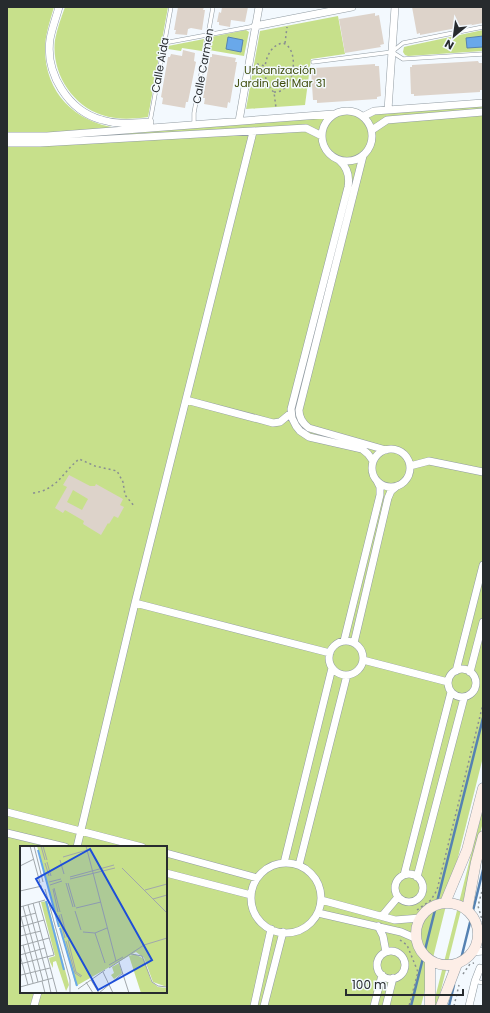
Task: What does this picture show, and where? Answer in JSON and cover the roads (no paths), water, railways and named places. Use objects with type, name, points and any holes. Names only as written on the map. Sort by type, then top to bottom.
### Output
[{"type":"main road","points":[[444,903],[468,850],[483,788]]},
{"type":"main road","points":[[467,910],[483,836]]},
{"type":"main road","points":[[451,902],[461,905],[467,910],[476,919],[481,937],[479,940],[478,958],[469,957],[450,966],[440,965],[430,960],[422,953],[416,934],[418,924],[416,916],[423,914],[430,907],[440,903],[451,902]]},
{"type":"main road","points":[[430,960],[430,1006]]},
{"type":"main road","points":[[441,1006],[457,964]]},
{"type":"street","points":[[59,7],[50,39],[50,54],[52,68],[57,81],[68,98],[84,112],[100,120],[118,124],[150,122]]},
{"type":"street","points":[[239,121],[258,7]]},
{"type":"street","points":[[255,26],[352,7]]},
{"type":"street","points":[[388,110],[395,7]]},
{"type":"street","points":[[364,116],[374,111],[483,103]]},
{"type":"street","points":[[7,136],[47,136],[333,114],[351,110],[360,113],[367,119],[372,130],[373,138],[370,148],[363,156],[352,161],[339,160]]},
{"type":"street","points":[[372,130],[386,120],[483,112]]},
{"type":"street","points":[[333,114],[326,121],[322,130],[322,136],[325,148],[331,155],[343,164],[348,173],[348,187],[291,413],[296,426],[309,437],[362,449],[373,461]]},
{"type":"street","points":[[7,143],[40,143],[306,128],[322,136]]},
{"type":"street","points":[[76,846],[135,603],[253,132]]},
{"type":"street","points":[[354,643],[388,498],[391,491],[406,479],[410,466],[404,454],[395,450],[386,450],[309,428],[302,422],[299,410],[363,156]]},
{"type":"street","points":[[186,400],[273,423],[280,422],[291,413]]},
{"type":"street","points":[[386,450],[378,454],[373,461],[372,470],[374,479],[381,485],[390,487],[397,486]]},
{"type":"street","points":[[410,466],[429,461],[483,472]]},
{"type":"street","points":[[344,641],[380,495],[380,487],[377,481]]},
{"type":"street","points":[[456,671],[483,565]]},
{"type":"street","points":[[135,603],[330,653]]},
{"type":"street","points":[[470,672],[483,622]]},
{"type":"street","points":[[344,641],[354,643],[363,653],[361,667],[357,672],[347,675],[337,673],[332,668],[330,662],[330,653],[332,648],[344,641]]},
{"type":"street","points":[[363,660],[448,682]]},
{"type":"street","points":[[284,862],[332,668]]},
{"type":"street","points":[[417,877],[464,698],[473,692],[476,685],[470,672],[463,670],[456,671],[450,675],[448,682],[449,689],[453,695],[464,698]]},
{"type":"street","points":[[299,865],[347,675]]},
{"type":"street","points":[[404,875],[451,692]]},
{"type":"street","points":[[7,812],[138,846]]},
{"type":"street","points":[[7,833],[61,846]]},
{"type":"street","points":[[167,853],[257,878]]},
{"type":"street","points":[[284,862],[299,865],[311,873],[319,885],[321,900],[318,913],[308,925],[295,932],[282,932],[266,927],[255,913],[251,895],[257,878],[269,867],[284,862]]},
{"type":"street","points":[[167,873],[251,895]]},
{"type":"street","points":[[404,875],[413,875],[417,877],[422,885],[422,894],[419,898],[406,902],[398,897],[396,893],[396,884],[400,877],[404,875]]},
{"type":"street","points":[[382,916],[398,897]]},
{"type":"street","points":[[321,900],[395,920],[416,916]]},
{"type":"street","points":[[318,913],[401,932],[417,939]]},
{"type":"street","points":[[378,926],[383,936],[386,952]]},
{"type":"street","points":[[254,1006],[271,929]]},
{"type":"street","points":[[264,1006],[282,932]]},
{"type":"street","points":[[386,952],[397,952],[405,962],[405,967],[400,975],[393,978],[388,978],[382,975],[378,969],[377,965],[380,956],[386,952]]},
{"type":"street","points":[[469,1006],[475,981],[478,958]]},
{"type":"street","points":[[374,1006],[382,975]]},
{"type":"street","points":[[386,1006],[393,978]]},
{"type":"street","points":[[34,1006],[38,993]]},
{"type":"lane","name":"Calle Aida","points":[[150,122],[171,7]]},
{"type":"lane","name":"Calle Carmen","points":[[194,124],[194,113],[213,7]]},
{"type":"lane","points":[[164,43],[255,26]]},
{"type":"lane","points":[[312,62],[392,52],[403,43],[483,27]]},
{"type":"lane","points":[[392,52],[403,59],[483,54]]},
{"type":"lane","points":[[475,981],[483,983]]},
{"type":"water","points":[[483,36],[483,47],[467,48],[466,38]]},
{"type":"water","points":[[228,37],[243,40],[241,52],[226,49]]},
{"type":"waterway","points":[[411,1006],[483,718]]},
{"type":"waterway","points":[[460,963],[483,870]]},
{"type":"waterway","points":[[449,1006],[454,985]]},
{"type":"park label","name":"Urbanización Jardin del Mar 31","points":[[280,76]]}]
